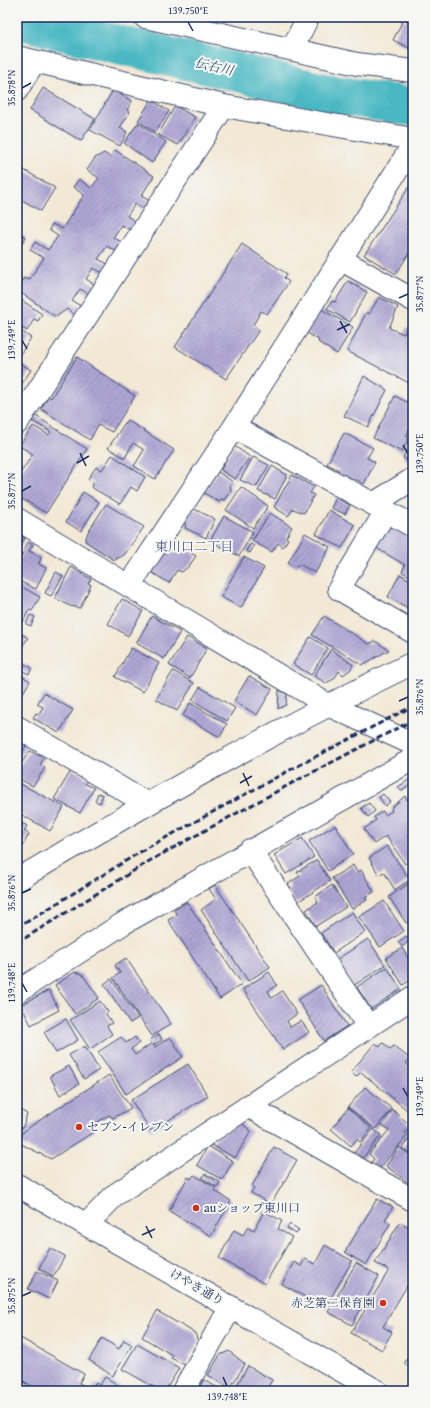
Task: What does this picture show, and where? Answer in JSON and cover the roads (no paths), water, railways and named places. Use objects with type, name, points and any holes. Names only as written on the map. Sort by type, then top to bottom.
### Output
[{"type":"street","points":[[145,17],[357,64],[413,71]]},
{"type":"street","points":[[292,49],[308,17]]},
{"type":"street","points":[[17,90],[25,59],[224,106],[413,139]]},
{"type":"street","points":[[17,423],[224,106]]},
{"type":"street","points":[[129,586],[234,427],[413,145]]},
{"type":"street","points":[[340,259],[413,300]]},
{"type":"street","points":[[234,427],[413,526]]},
{"type":"street","points":[[413,479],[379,508],[339,590],[413,632]]},
{"type":"street","points":[[17,519],[328,705],[413,744]]},
{"type":"street","points":[[17,880],[146,803],[328,705],[413,663]]},
{"type":"street","points":[[17,727],[146,803]]},
{"type":"street","points":[[17,992],[124,923],[250,850],[413,759]]},
{"type":"street","points":[[250,850],[368,1026]]},
{"type":"street","points":[[87,1224],[115,1195],[413,997]]},
{"type":"street","points":[[248,1106],[413,1200]]},
{"type":"street","name":"けやき通り","points":[[17,1185],[377,1391]]},
{"type":"street","points":[[183,1391],[231,1307]]},
{"type":"waterway","name":"伝右川","points":[[17,19],[69,33],[330,94],[413,107]]},
{"type":"railway","points":[[17,928],[145,849],[288,771],[413,706]]},
{"type":"railway","points":[[17,943],[151,860],[294,782],[413,720]]},
{"type":"place","name":"セブン-イレブン","points":[[79,1127]]},
{"type":"place","name":"auショップ東川口","points":[[196,1208]]},
{"type":"place","name":"赤芝第二保育園","points":[[383,1303]]},
{"type":"district","name":"東川口二丁目","points":[[194,546]]}]
